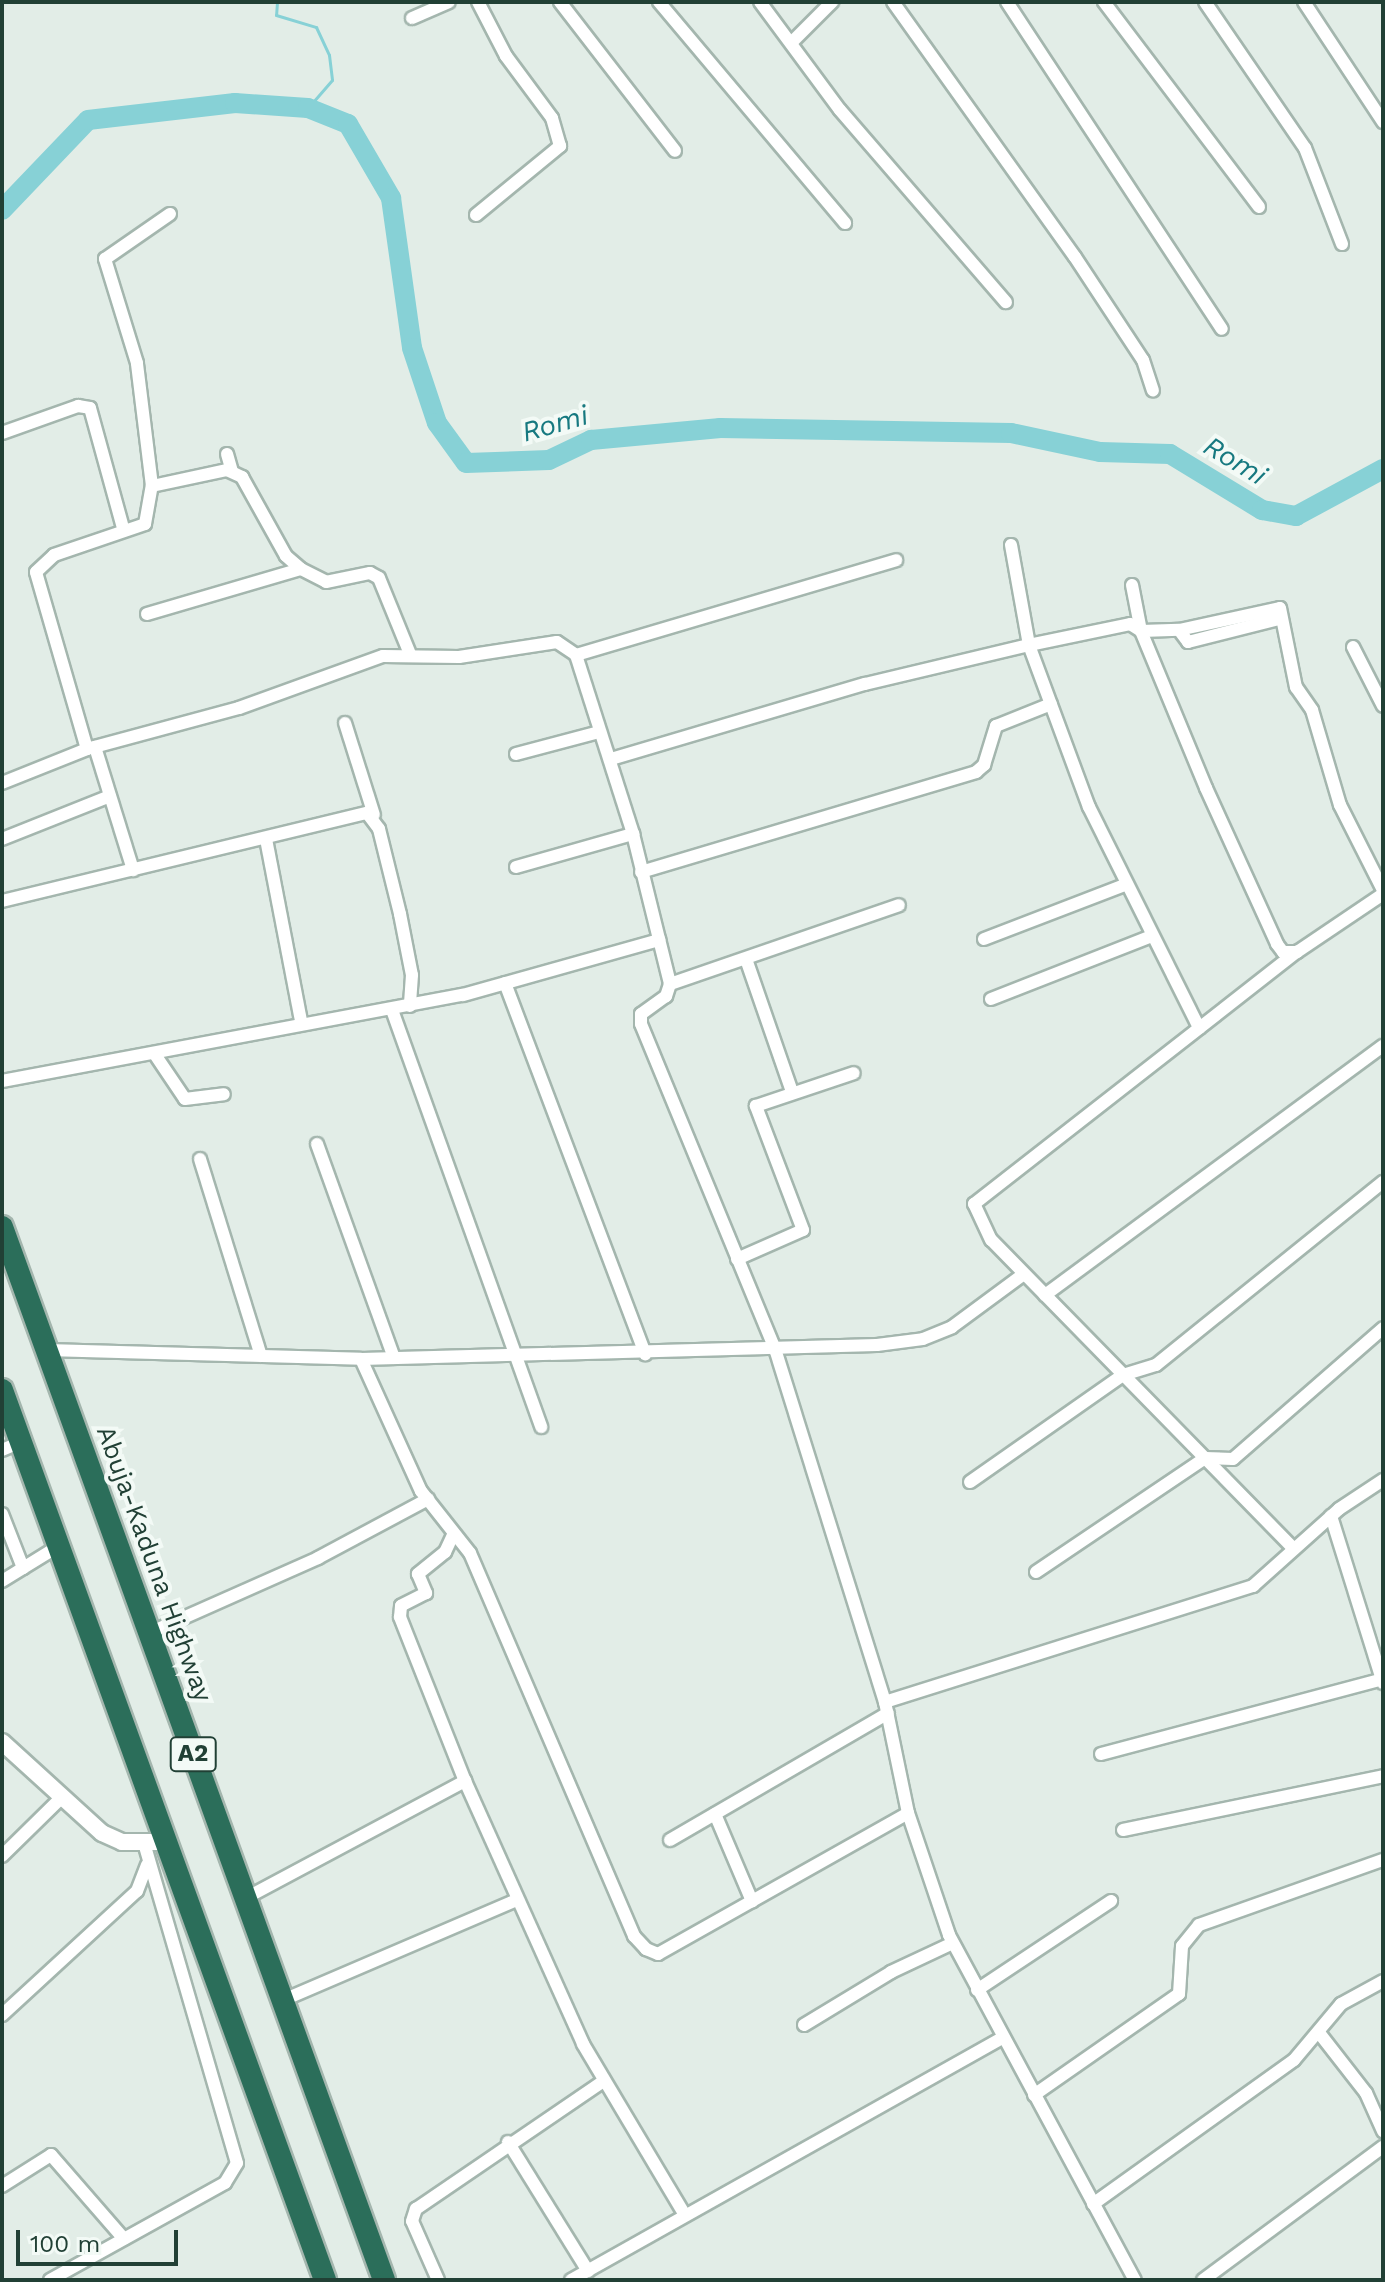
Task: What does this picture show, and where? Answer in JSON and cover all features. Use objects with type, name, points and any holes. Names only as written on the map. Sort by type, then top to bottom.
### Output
[{"type":"highway","name":"Abuja-Kaduna Highway","points":[[2,1227],[384,2280]]},
{"type":"highway","name":"A2","points":[[2,1390],[11,1446],[57,1547],[154,1842],[325,2280]]},
{"type":"street","points":[[412,18],[449,2]]},
{"type":"street","points":[[476,215],[553,158],[560,146],[552,118],[506,56],[478,2]]},
{"type":"street","points":[[560,2],[675,151]]},
{"type":"street","points":[[659,2],[845,223]]},
{"type":"street","points":[[760,2],[840,110],[1006,302]]},
{"type":"street","points":[[792,42],[832,2]]},
{"type":"street","points":[[893,2],[1075,257],[1143,360],[1153,390]]},
{"type":"street","points":[[1007,2],[1222,329]]},
{"type":"street","points":[[1104,2],[1259,207]]},
{"type":"street","points":[[1205,2],[1305,148],[1342,244]]},
{"type":"street","points":[[1304,2],[1383,122]]},
{"type":"street","points":[[133,870],[36,572],[54,555],[123,528],[145,524],[152,486],[137,363],[105,259],[170,214]]},
{"type":"street","points":[[2,433],[78,406],[90,408],[123,528]]},
{"type":"street","points":[[227,454],[232,471],[301,569],[326,582],[370,573],[379,578],[410,654]]},
{"type":"street","points":[[152,486],[232,471]]},
{"type":"street","points":[[1011,545],[1029,645],[1051,704],[1127,884],[1199,1028]]},
{"type":"street","points":[[576,655],[896,560]]},
{"type":"street","points":[[147,614],[301,569]]},
{"type":"street","points":[[1132,585],[1141,631],[1277,944],[1283,952],[1297,952]]},
{"type":"street","points":[[614,763],[865,684],[1029,645],[1130,624],[1141,631],[1179,630],[1188,642],[1279,619],[1296,687],[1326,745],[1340,805],[1383,892],[1297,952],[974,1204],[991,1240],[1293,1548]]},
{"type":"street","points":[[2,783],[91,748],[239,708],[383,656],[459,657],[557,642],[576,655],[599,732],[614,763],[670,984],[666,996],[641,1014],[641,1024],[776,1352],[886,1707],[908,1813],[953,1943],[1135,2280]]},
{"type":"street","points":[[1353,647],[1383,706]]},
{"type":"street","points":[[641,872],[976,772],[984,765],[996,726],[1051,704]]},
{"type":"street","points":[[345,723],[374,815],[412,975],[410,1006]]},
{"type":"street","points":[[516,754],[599,732]]},
{"type":"street","points":[[2,839],[110,796]]},
{"type":"street","points":[[2,901],[374,815]]},
{"type":"street","points":[[516,867],[633,834]]},
{"type":"street","points":[[266,839],[301,1021]]},
{"type":"street","points":[[984,939],[1127,884]]},
{"type":"street","points":[[670,984],[899,905]]},
{"type":"street","points":[[991,999],[1068,974],[1152,936]]},
{"type":"street","points":[[2,1081],[154,1053],[301,1021],[392,1010],[505,983],[659,940]]},
{"type":"street","points":[[746,959],[791,1089]]},
{"type":"street","points":[[505,983],[645,1354]]},
{"type":"street","points":[[392,1010],[513,1356],[541,1427]]},
{"type":"street","points":[[1045,1295],[1383,1046]]},
{"type":"street","points":[[154,1053],[185,1099],[224,1094]]},
{"type":"street","points":[[737,1259],[803,1230],[754,1111],[791,1089],[854,1073]]},
{"type":"street","points":[[317,1144],[394,1358]]},
{"type":"street","points":[[200,1159],[261,1356]]},
{"type":"street","points":[[970,1482],[1123,1375],[1156,1365],[1383,1182]]},
{"type":"street","points":[[47,1350],[361,1359],[776,1352],[923,1339],[982,1309],[1024,1274]]},
{"type":"street","points":[[1036,1572],[1205,1458],[1233,1459],[1383,1328]]},
{"type":"street","points":[[361,1359],[428,1499],[470,1553],[634,1936],[658,1954],[908,1813]]},
{"type":"street","points":[[670,1840],[886,1707],[1215,1603],[1253,1586],[1331,1516],[1383,1480]]},
{"type":"street","points":[[149,1633],[318,1558],[428,1499]]},
{"type":"street","points":[[2,1514],[23,1568]]},
{"type":"street","points":[[1101,1754],[1382,1681],[1331,1516]]},
{"type":"street","points":[[453,1535],[452,1544],[418,1574],[426,1593],[401,1606],[400,1617],[465,1781],[601,2083],[685,2215]]},
{"type":"street","points":[[2,1581],[57,1547]]},
{"type":"street","points":[[2,1742],[102,1833],[154,1842],[137,1891],[2,2015]]},
{"type":"street","points":[[1123,1830],[1383,1776]]},
{"type":"street","points":[[244,1899],[465,1781]]},
{"type":"street","points":[[2,1856],[62,1797]]},
{"type":"street","points":[[715,1814],[752,1901]]},
{"type":"street","points":[[1034,2095],[1179,1994],[1182,1946],[1199,1925],[1383,1860]]},
{"type":"street","points":[[50,2280],[225,2183],[237,2163],[147,1865]]},
{"type":"street","points":[[281,2001],[517,1900]]},
{"type":"street","points":[[977,1990],[1111,1901]]},
{"type":"street","points":[[804,2025],[891,1972],[953,1943]]},
{"type":"street","points":[[1093,2204],[1294,2060],[1320,2034],[1341,2004],[1383,1981]]},
{"type":"street","points":[[1320,2034],[1366,2093],[1383,2131]]},
{"type":"street","points":[[571,2280],[1003,2038]]},
{"type":"street","points":[[438,2280],[413,2214],[508,2142],[601,2083]]},
{"type":"street","points":[[508,2142],[588,2271]]},
{"type":"street","points":[[1203,2280],[1383,2147]]},
{"type":"street","points":[[2,2186],[51,2155],[124,2239]]},
{"type":"waterway","points":[[277,2],[276,15],[316,27],[329,55],[332,80],[308,108]]},
{"type":"waterway","name":"Romi","points":[[2,210],[88,120],[235,103],[308,108],[348,124],[391,198],[412,348],[437,423],[466,463],[549,460],[591,440],[720,428],[1011,433],[1100,452],[1170,454],[1262,510],[1296,516],[1383,469]]}]
